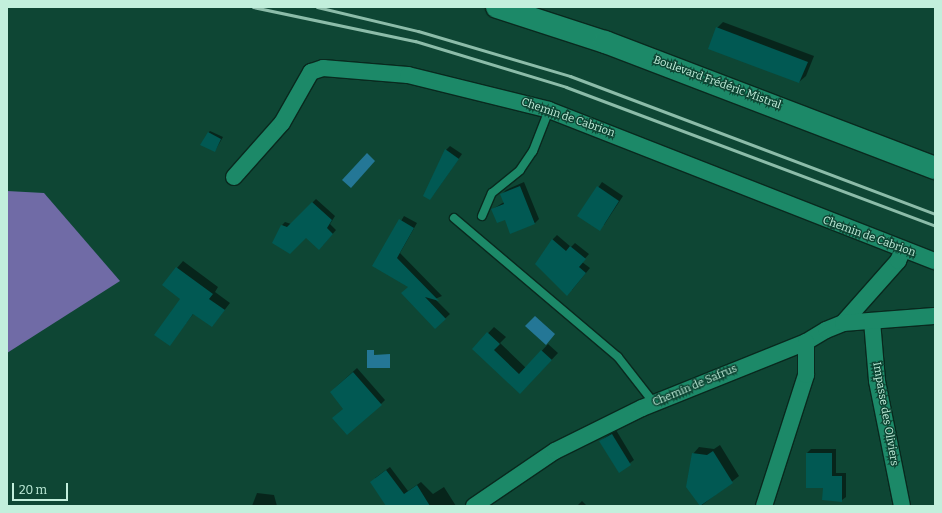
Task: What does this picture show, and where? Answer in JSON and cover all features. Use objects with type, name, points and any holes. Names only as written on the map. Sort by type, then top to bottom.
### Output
[{"type":"main road","name":"Boulevard Frédéric Mistral","points":[[497,7],[605,42],[935,168]]},
{"type":"street","name":"Chemin de Cabrion","points":[[234,177],[282,123],[312,72],[323,68],[408,75],[549,110],[935,262]]},
{"type":"street","points":[[843,323],[898,261],[903,250]]},
{"type":"street","name":"Chemin de Safrus","points":[[474,506],[555,451],[654,403],[806,342],[843,323],[872,321],[935,312]]},
{"type":"street","name":"Impasse des Oliviers","points":[[872,321],[877,381],[902,506]]},
{"type":"street","points":[[764,506],[806,375],[806,342]]},
{"type":"lane","points":[[482,216],[492,193],[520,170],[533,151],[549,110]]},
{"type":"lane","points":[[454,218],[618,357],[654,403]]},
{"type":"shaded area","points":[[7,191],[44,193],[120,281],[7,353]]},
{"type":"water","points":[[367,153],[375,161],[351,188],[342,180]]},
{"type":"water","points":[[535,316],[555,334],[546,345],[525,326]]},
{"type":"water","points":[[367,350],[374,350],[374,355],[390,354],[390,368],[367,368]]},
{"type":"building","points":[[716,27],[808,62],[799,83],[708,49]]},
{"type":"building","points":[[208,132],[221,139],[215,152],[200,145]]},
{"type":"building","points":[[445,149],[459,159],[430,200],[423,196]]},
{"type":"building","points":[[520,186],[535,224],[510,234],[505,220],[497,223],[491,209],[504,204],[500,194]]},
{"type":"building","points":[[597,186],[619,201],[600,231],[577,216]]},
{"type":"building","points":[[312,202],[332,220],[327,228],[333,234],[319,250],[306,238],[290,254],[272,243],[281,225],[287,227]]},
{"type":"building","points":[[399,219],[414,228],[397,258],[439,301],[425,297],[446,319],[435,329],[401,293],[408,287],[372,266]]},
{"type":"building","points":[[552,239],[566,251],[570,246],[586,259],[579,267],[586,273],[567,296],[535,264]]},
{"type":"building","points":[[176,267],[213,294],[209,299],[225,310],[212,327],[193,314],[170,346],[154,335],[180,299],[162,285]]},
{"type":"building","points":[[487,332],[500,344],[494,350],[519,374],[541,350],[552,360],[520,394],[472,349]]},
{"type":"building","points":[[353,372],[382,405],[347,435],[332,418],[343,409],[330,392]]},
{"type":"building","points":[[612,434],[631,465],[619,473],[599,441]]},
{"type":"building","points":[[713,451],[733,483],[700,506],[686,487],[692,453],[707,455]]},
{"type":"building","points":[[806,453],[832,453],[832,476],[842,476],[842,502],[822,500],[823,488],[806,488]]},
{"type":"building","points":[[386,470],[404,494],[417,485],[430,506],[386,506],[370,482]]},
{"type":"railway","points":[[253,7],[415,41],[566,87],[935,226]]},
{"type":"railway","points":[[317,7],[418,31],[570,76],[935,214]]}]
